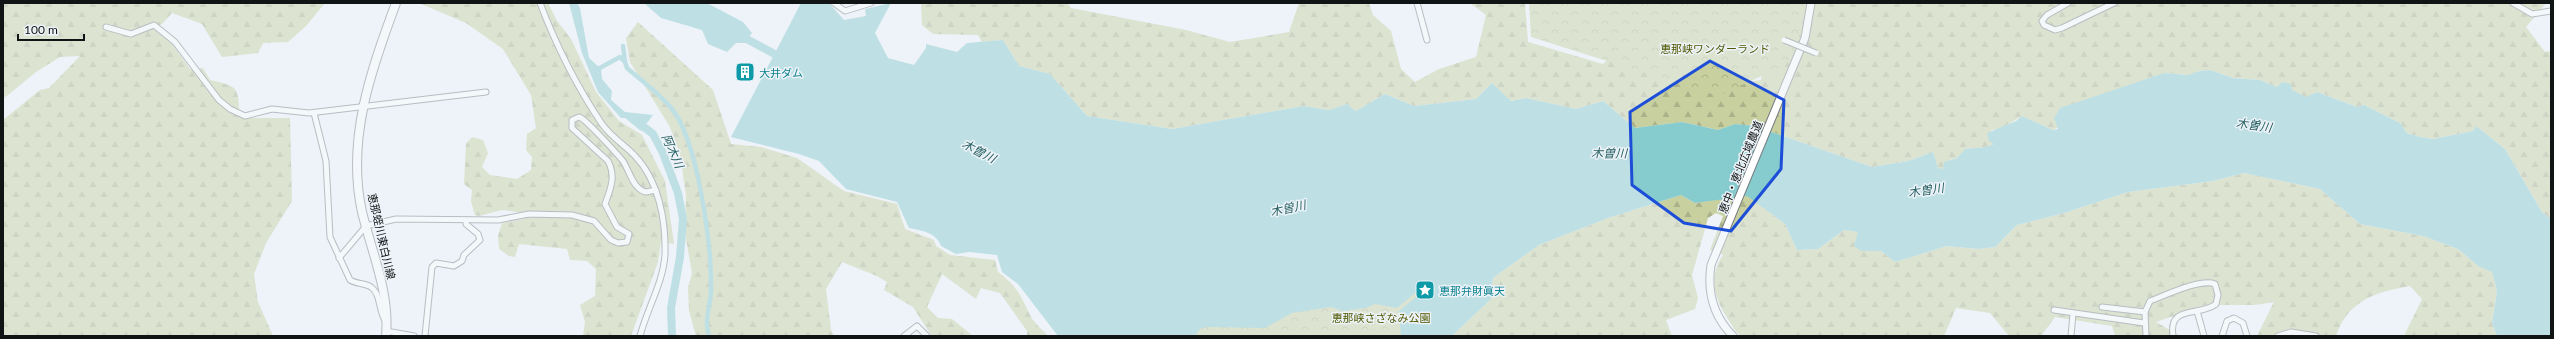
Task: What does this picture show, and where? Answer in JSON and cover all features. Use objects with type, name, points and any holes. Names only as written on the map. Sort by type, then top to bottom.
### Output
[{"type":"main road","name":"恵那蛭川東白川線","points":[[386,330],[384,295],[366,226],[359,181],[358,148],[362,107],[375,61],[396,3]]},
{"type":"street","points":[[540,3],[553,36],[586,100],[606,130],[639,160],[656,190],[664,231],[664,260],[640,336]]},
{"type":"street","points":[[834,3],[845,12],[871,3]]},
{"type":"street","points":[[1418,3],[1427,40]]},
{"type":"street","name":"恵中・恵北広域農道","points":[[1733,336],[1716,315],[1710,288],[1713,258],[1805,38],[1811,3]]},
{"type":"street","points":[[2068,3],[2047,15],[2042,21],[2044,26],[2055,30],[2062,28],[2114,3]]},
{"type":"street","points":[[2513,3],[2532,14],[2551,11]]},
{"type":"street","points":[[106,27],[131,34],[154,24],[162,29],[185,54],[219,100],[230,110],[245,116],[272,109],[314,113],[486,92]]},
{"type":"street","points":[[1784,40],[1816,53]]},
{"type":"street","points":[[314,113],[326,161],[330,237],[338,258],[350,280],[372,288],[376,293],[386,330],[414,336]]},
{"type":"street","points":[[338,258],[366,226],[396,219],[498,220],[529,214],[572,215],[594,221],[611,240],[618,243],[627,242],[629,234],[617,227],[605,204],[612,186],[613,175],[611,166],[608,161],[572,128],[572,120],[580,117],[588,122],[622,160],[636,187],[646,192],[656,190]]},
{"type":"street","points":[[425,336],[432,267],[436,262],[454,266],[462,261],[464,255],[480,240],[478,234],[466,224],[466,220]]},
{"type":"street","points":[[2146,336],[2144,323],[2145,312],[2150,301],[2177,290],[2207,283],[2215,284],[2218,295],[2216,304],[2183,314],[2176,318],[2173,324],[2173,336]]},
{"type":"street","points":[[2102,307],[2145,312]]},
{"type":"street","points":[[2054,310],[2073,314],[2144,323]]},
{"type":"street","points":[[2197,311],[2204,336]]},
{"type":"street","points":[[2071,336],[2073,314]]},
{"type":"street","points":[[2222,336],[2227,322],[2234,318],[2243,323],[2247,336]]},
{"type":"street","points":[[904,336],[917,326],[927,336]]},
{"type":"street","points":[[2278,336],[2291,332],[2316,336]]},
{"type":"highlighted area","points":[[1710,61],[1784,100],[1781,169],[1731,231],[1684,223],[1632,185],[1630,112]]},
{"type":"green space","points":[[3,3],[325,3],[306,26],[288,42],[263,43],[258,53],[222,57],[202,24],[172,13],[162,24],[153,28],[173,45],[190,69],[203,68],[210,80],[227,85],[236,90],[240,118],[290,118],[292,201],[266,243],[254,274],[258,302],[273,336],[3,336],[3,120],[40,90],[49,88],[80,56],[60,57],[36,72],[3,99]]},
{"type":"green space","points":[[419,3],[548,3],[557,21],[571,39],[596,92],[619,121],[642,135],[665,181],[674,244],[661,242],[658,262],[631,336],[583,336],[585,322],[580,305],[595,296],[596,269],[587,261],[570,260],[567,249],[519,244],[515,257],[509,256],[499,249],[498,236],[502,223],[524,219],[524,213],[502,210],[479,216],[475,215],[471,201],[472,190],[464,184],[466,144],[472,137],[483,140],[488,153],[482,167],[490,175],[517,179],[531,170],[532,157],[526,150],[527,134],[536,128],[531,95],[503,49],[466,23]]},
{"type":"green space","points":[[921,3],[1067,3],[1071,8],[1186,30],[1230,42],[1289,32],[1299,3],[1369,3],[1373,15],[1391,31],[1401,69],[1415,82],[1439,69],[1476,57],[1486,15],[1470,3],[1525,3],[1528,42],[1603,64],[1646,27],[1727,85],[1761,80],[1767,18],[1764,3],[2546,3],[2526,27],[2545,52],[2551,51],[2551,219],[2542,212],[2505,149],[2476,126],[2473,131],[2433,139],[2420,137],[2407,133],[2400,123],[2364,105],[2357,107],[2317,92],[2306,98],[2292,90],[2277,87],[2260,80],[2233,78],[2210,70],[2200,71],[2188,75],[2164,73],[2053,130],[2022,116],[2000,129],[1991,130],[1994,144],[1986,147],[1965,149],[1957,158],[1949,160],[1943,169],[1938,169],[1933,152],[1908,161],[1872,167],[1754,126],[1735,124],[1718,130],[1682,122],[1635,128],[1603,101],[1576,109],[1526,98],[1510,101],[1492,83],[1476,99],[1414,106],[1385,94],[1356,111],[1347,104],[1329,110],[1304,106],[1172,129],[1087,116],[1050,74],[1019,66],[1003,40],[982,42],[978,35],[933,34],[922,25]]},
{"type":"green space","name":"恵那峡ワンダーランド","points":[[1529,3],[1807,3],[1806,13],[1800,33],[1779,79],[1766,74],[1718,96],[1531,37]]},
{"type":"green space","points":[[638,22],[713,90],[731,144],[761,147],[797,158],[844,191],[897,204],[905,229],[934,240],[936,246],[950,255],[995,260],[998,272],[1015,287],[1033,320],[1048,336],[1027,336],[1027,331],[1000,293],[981,288],[976,299],[942,274],[927,307],[938,318],[952,319],[973,336],[931,335],[913,307],[884,290],[887,282],[877,276],[842,262],[826,289],[831,330],[834,336],[696,336],[689,311],[688,288],[692,273],[685,233],[686,196],[680,154],[670,127],[630,62],[626,38]]},
{"type":"green space","points":[[2244,173],[2320,189],[2360,224],[2423,236],[2458,249],[2478,266],[2492,271],[2497,291],[2492,323],[2497,336],[2404,336],[2422,299],[2410,286],[2375,295],[2356,306],[2341,324],[2336,336],[2257,336],[2274,302],[2255,305],[2206,305],[2156,322],[2180,336],[2115,336],[2112,326],[2055,317],[2041,336],[2009,336],[1990,313],[1956,308],[1944,336],[1741,336],[1735,330],[1723,311],[1716,295],[1714,279],[1715,271],[1723,255],[1710,250],[1723,216],[1716,213],[1708,218],[1692,275],[1698,298],[1695,309],[1666,320],[1672,336],[1452,336],[1491,299],[1493,278],[1539,245],[1608,218],[1681,195],[1695,203],[1747,195],[1785,224],[1797,250],[1818,249],[1844,230],[1858,232],[1861,251],[1881,251],[1895,262],[1947,246],[1978,249],[1995,247],[2017,225],[2064,213],[2128,192],[2213,181]]},
{"type":"green space","name":"恵那峡さざなみ公園","points":[[1432,275],[1439,297],[1411,336],[1192,336],[1192,324]]},
{"type":"water","points":[[569,3],[577,3],[580,8],[589,58],[601,69],[602,79],[612,91],[611,100],[625,112],[653,115],[641,131],[625,118],[621,118],[598,92],[582,53]]},
{"type":"water","points":[[644,3],[707,3],[743,22],[752,33],[745,43],[736,43],[727,52],[708,44],[702,30],[661,18]]},
{"type":"water","points":[[801,3],[829,3],[844,20],[866,16],[865,9],[891,3],[875,33],[888,58],[914,65],[926,48],[926,44],[957,52],[967,43],[1003,40],[1019,66],[1050,74],[1087,116],[1172,129],[1304,106],[1329,110],[1347,104],[1356,111],[1385,94],[1414,106],[1476,99],[1492,83],[1511,101],[1526,98],[1576,109],[1603,101],[1635,128],[1682,122],[1718,130],[1735,124],[1754,126],[1872,167],[1908,161],[1933,152],[1938,168],[1943,169],[1944,162],[1957,158],[1965,149],[1986,147],[1994,144],[1989,141],[1987,133],[2016,121],[2022,116],[2053,130],[2058,129],[2054,118],[2060,108],[2164,73],[2188,75],[2200,71],[2210,70],[2233,78],[2260,80],[2277,87],[2282,82],[2291,84],[2292,90],[2306,97],[2317,92],[2357,107],[2364,105],[2400,123],[2407,133],[2420,137],[2433,139],[2473,131],[2476,126],[2505,149],[2542,212],[2551,219],[2551,336],[2497,336],[2492,323],[2497,291],[2492,272],[2478,266],[2458,249],[2423,236],[2360,224],[2320,189],[2244,173],[2213,181],[2128,192],[2064,213],[2017,225],[1995,247],[1978,249],[1947,246],[1895,262],[1881,251],[1861,251],[1854,246],[1858,232],[1844,230],[1818,249],[1797,250],[1785,224],[1747,196],[1695,203],[1681,195],[1608,218],[1539,245],[1493,278],[1491,299],[1452,336],[1401,336],[1399,311],[1416,297],[1431,295],[1429,286],[1425,285],[1397,308],[1375,304],[1366,308],[1342,311],[1332,307],[1292,313],[1265,328],[1205,327],[1200,329],[1195,336],[1058,336],[1018,284],[1002,272],[997,255],[969,252],[956,254],[941,246],[939,241],[932,235],[924,231],[909,228],[897,202],[846,189],[819,161],[799,154],[731,137]]},
{"type":"waterway","name":"木曽川","points":[[739,35],[784,59]]},
{"type":"waterway","points":[[623,46],[625,62]]},
{"type":"waterway","points":[[596,70],[620,57],[625,62],[627,68],[667,103],[681,124],[696,168],[706,220],[711,285],[707,317],[707,330],[709,336]]},
{"type":"waterway","name":"阿木川","points":[[636,121],[653,134],[663,153],[678,193],[683,219],[680,257],[671,308],[672,336]]},
{"type":"place","name":"大井ダム","points":[[745,72]]},
{"type":"place","name":"恵那弁財眞天","points":[[1425,290]]}]
